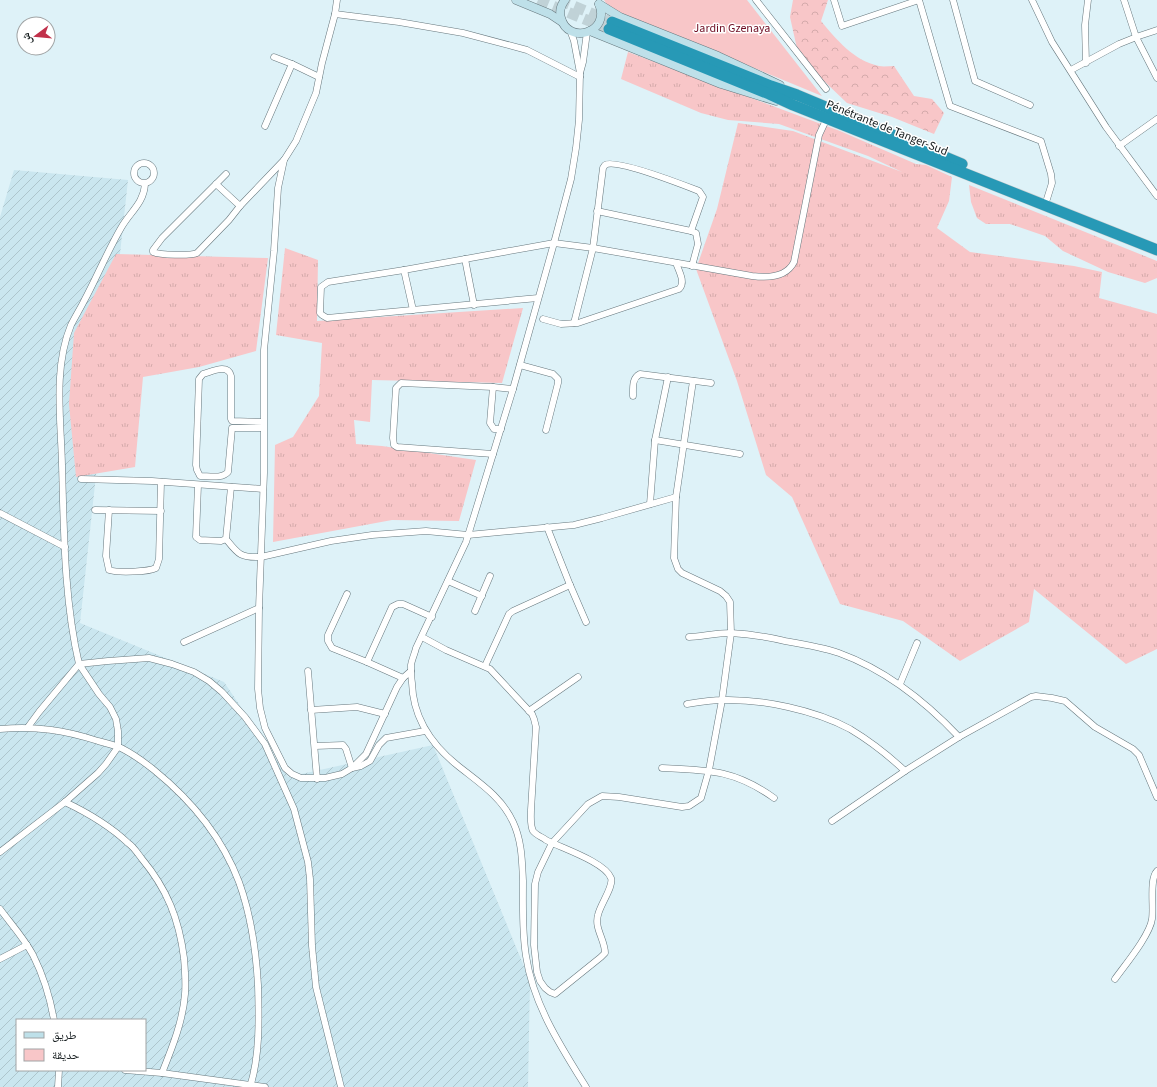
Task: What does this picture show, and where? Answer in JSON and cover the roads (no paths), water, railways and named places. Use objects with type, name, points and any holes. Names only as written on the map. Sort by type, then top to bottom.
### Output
[{"type":"highway","name":"Pénétrante de Tanger-Sud","points":[[610,25],[771,86],[827,118],[933,156]]},
{"type":"highway","name":"Pénétrante de Tanger-Sud","points":[[795,100],[1157,250]]},
{"type":"highway","name":"Pénétrante de Tanger-Sud","points":[[967,170],[1047,199],[1157,243]]},
{"type":"street","points":[[226,174],[162,238],[153,252],[158,254],[186,255],[197,253],[284,160],[296,141],[316,93],[337,0]]},
{"type":"street","points":[[516,0],[550,14],[562,22],[570,30],[578,33],[589,31],[596,26],[600,18],[600,8],[598,2]]},
{"type":"street","points":[[562,22],[560,9],[565,0]]},
{"type":"street","points":[[756,0],[826,89]]},
{"type":"street","points":[[834,0],[842,26],[919,0],[950,106],[1041,141],[1051,174],[1052,183],[1047,199]]},
{"type":"street","points":[[953,0],[975,81],[1030,105]]},
{"type":"street","points":[[1032,0],[1052,42],[1119,146],[1157,196]]},
{"type":"street","points":[[1086,63],[1084,25],[1088,0]]},
{"type":"street","points":[[1124,0],[1136,37],[1157,78]]},
{"type":"street","points":[[598,2],[614,14],[735,64],[787,88],[795,100]]},
{"type":"street","points":[[335,14],[399,22],[470,35],[527,50],[580,75]]},
{"type":"street","points":[[570,30],[574,41],[580,75],[579,120],[571,179],[520,365],[468,535],[432,617],[416,648],[411,665],[411,671],[415,706],[425,731],[444,754],[476,779],[501,802],[514,822],[520,840],[523,863],[524,938],[531,981],[536,996],[564,1052],[586,1087]]},
{"type":"street","points":[[1071,70],[1119,44],[1157,30]]},
{"type":"street","points":[[580,75],[589,31]]},
{"type":"street","points":[[589,31],[735,89],[764,98],[795,100]]},
{"type":"street","points":[[274,57],[319,77]]},
{"type":"street","points":[[265,126],[292,64]]},
{"type":"street","points":[[538,298],[327,318],[320,312],[321,287],[328,282],[554,243],[593,248],[758,277],[779,275],[789,269],[795,257],[819,135],[827,118]]},
{"type":"street","points":[[1119,146],[1157,119]]},
{"type":"street","points":[[284,160],[278,188],[274,251],[265,332],[258,689],[260,708],[265,728],[285,768],[292,774],[301,778],[317,779],[342,774],[352,768],[366,754],[403,678],[411,671]]},
{"type":"street","points":[[574,324],[593,248],[597,211],[605,164],[610,163],[631,167],[702,193],[703,197],[691,231]]},
{"type":"street","points":[[0,852],[65,802],[98,773],[118,747],[116,719],[110,707],[99,694],[79,664],[74,641],[65,547],[60,372],[65,342],[72,324],[122,226],[142,200],[145,184]]},
{"type":"street","points":[[216,184],[240,206]]},
{"type":"street","points":[[597,211],[696,233],[698,244],[692,266]]},
{"type":"street","points":[[465,259],[474,305]]},
{"type":"street","points":[[543,319],[561,324],[574,324],[680,288],[682,286],[682,282],[676,263]]},
{"type":"street","points":[[404,270],[413,310]]},
{"type":"street","points":[[520,365],[553,374],[558,379],[546,430]]},
{"type":"street","points":[[222,369],[227,370],[231,376],[232,421],[263,425],[232,428],[228,472],[226,474],[218,476],[200,476],[198,474],[196,466],[199,379],[203,374],[222,369]]},
{"type":"street","points":[[633,396],[635,379],[640,374],[711,384]]},
{"type":"street","points":[[650,504],[655,440],[668,377]]},
{"type":"street","points":[[422,637],[446,650],[485,666],[498,677],[529,711],[534,719],[536,730],[531,823],[535,834],[552,843],[600,866],[608,872],[612,881],[597,918],[598,927],[604,941],[605,953],[602,958],[555,994],[545,988],[540,981],[537,972],[534,945],[535,884],[538,872],[552,843],[588,804],[602,796],[620,797],[682,807],[689,806],[701,798],[709,770],[722,700],[731,633],[730,602],[720,591],[678,569],[674,558],[676,497],[693,381]]},
{"type":"street","points":[[493,454],[400,449],[394,445],[393,438],[396,388],[401,383],[513,389]]},
{"type":"street","points":[[493,387],[490,423],[494,429],[501,429]]},
{"type":"street","points":[[655,440],[740,454]]},
{"type":"street","points":[[81,479],[161,482],[263,489]]},
{"type":"street","points":[[108,510],[106,556],[109,570],[153,570],[156,568],[159,559],[161,482]]},
{"type":"street","points":[[198,485],[196,537],[200,540],[221,541],[226,539]]},
{"type":"street","points":[[231,487],[226,539],[238,554],[250,557],[261,557],[331,541],[372,535],[426,531],[468,535],[574,525],[676,497]]},
{"type":"street","points":[[96,510],[161,511]]},
{"type":"street","points":[[0,513],[65,547]]},
{"type":"street","points":[[547,527],[586,622]]},
{"type":"street","points":[[475,611],[490,576]]},
{"type":"street","points":[[448,581],[482,596]]},
{"type":"street","points":[[485,666],[509,614],[520,607],[570,585]]},
{"type":"street","points":[[347,594],[328,635],[328,641],[332,648],[403,678]]},
{"type":"street","points":[[367,662],[392,607],[398,604],[403,604],[432,617]]},
{"type":"street","points":[[184,642],[259,608]]},
{"type":"street","points":[[689,637],[731,633],[776,639],[838,652],[862,663],[900,684],[927,705],[959,737]]},
{"type":"street","points":[[900,684],[917,643]]},
{"type":"street","points":[[28,727],[79,664],[149,658],[194,672],[209,681],[222,692],[245,717],[265,744],[294,809],[308,862],[312,946],[316,987],[341,1087]]},
{"type":"street","points":[[308,671],[317,779]]},
{"type":"street","points":[[529,711],[578,677]]},
{"type":"street","points":[[832,821],[959,737],[1031,697],[1036,696],[1065,701],[1095,727],[1133,749],[1139,755],[1157,797]]},
{"type":"street","points":[[687,704],[722,700],[746,700],[802,710],[849,729],[875,745],[906,771]]},
{"type":"street","points":[[311,710],[357,707],[385,714]]},
{"type":"street","points":[[0,728],[46,728],[80,735],[118,747],[131,754],[165,779],[192,805],[216,836],[239,881],[253,934],[256,961],[258,1042],[250,1086]]},
{"type":"street","points":[[352,768],[361,766],[370,761],[379,745],[386,738],[425,731]]},
{"type":"street","points":[[315,746],[343,745],[346,749],[352,768]]},
{"type":"street","points":[[662,768],[709,770],[726,773],[762,789],[774,798]]},
{"type":"street","points":[[65,802],[106,824],[130,844],[160,882],[170,902],[179,926],[186,974],[185,995],[172,1049],[162,1073]]},
{"type":"street","points":[[1115,979],[1144,938],[1152,921],[1154,878],[1157,871]]},
{"type":"street","points":[[0,909],[33,954],[47,988],[54,1019]]},
{"type":"street","points":[[0,959],[27,945]]},
{"type":"street","points":[[58,1087],[59,1071]]},
{"type":"street","points":[[137,1071],[265,1087]]},
{"type":"tunnel","points":[[538,0],[609,29]]},
{"type":"tunnel","points":[[559,0],[612,22]]},
{"type":"park label","name":"Jardin Gzenaya","points":[[732,28]]}]
